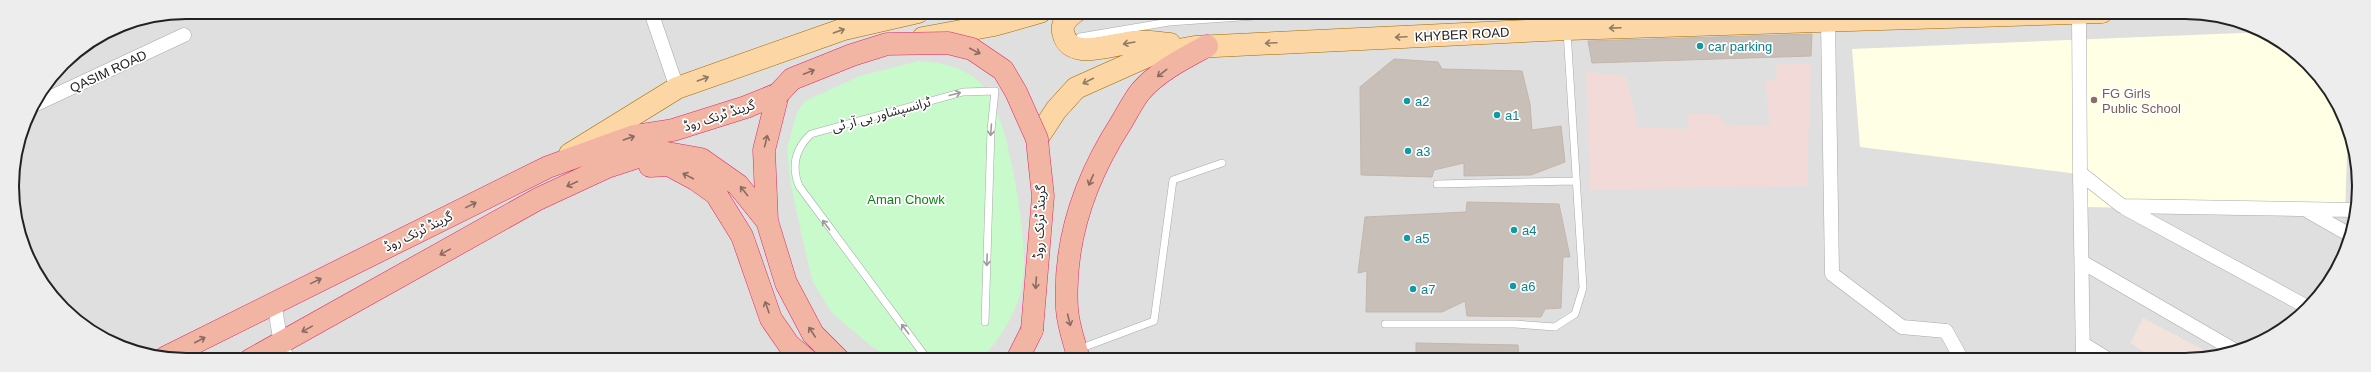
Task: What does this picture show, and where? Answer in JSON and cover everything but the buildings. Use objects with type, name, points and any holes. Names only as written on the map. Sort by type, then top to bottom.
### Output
[{"type":"highway","name":"گرینڈ ٹرنک روڈ","points":[[174,353],[548,167],[634,136],[673,130],[746,107],[778,94],[792,79],[852,55],[887,44],[948,43],[972,49],[1003,70],[1037,139],[1043,196],[1032,330],[1034,353]]},
{"type":"highway","points":[[1078,353],[1067,310],[1068,263],[1071,235],[1084,194],[1104,150],[1140,93],[1175,63],[1201,46]]},
{"type":"highway","points":[[778,94],[764,150],[767,221],[786,283],[812,334],[832,353]]},
{"type":"highway","points":[[284,352],[538,199],[607,167],[656,151],[701,159],[738,185],[767,221]]},
{"type":"highway","points":[[607,167],[669,165],[695,179],[716,194],[742,236],[771,318],[789,345],[799,353]]},
{"type":"highway","points":[[1020,353],[1032,330]]},
{"type":"main road","points":[[548,167],[677,88],[844,29],[888,19]]},
{"type":"main road","points":[[887,44],[994,25],[1015,19]]},
{"type":"main road","points":[[1068,19],[1064,23],[1062,30],[1070,44],[1084,50],[1136,42],[1201,46]]},
{"type":"main road","name":"KHYBER ROAD","points":[[1201,46],[1567,29],[1900,19]]},
{"type":"main road","points":[[1037,139],[1056,110],[1076,88],[1150,55],[1201,46]]},
{"type":"street","points":[[653,19],[677,88]]},
{"type":"street","points":[[2079,19],[2083,353]]},
{"type":"street","points":[[1828,21],[1832,274],[1902,327],[1946,331],[1958,353]]},
{"type":"street","name":"QASIM ROAD","points":[[41,102],[184,36]]},
{"type":"street","points":[[2080,173],[2122,206],[2303,304]]},
{"type":"street","points":[[2122,206],[2351,210]]},
{"type":"street","points":[[2304,209],[2345,232]]},
{"type":"street","points":[[2082,262],[2229,347]]},
{"type":"street","points":[[274,302],[284,352]]},
{"type":"street","points":[[2083,344],[2098,353]]},
{"type":"lane","points":[[1080,37],[1169,22],[1212,19]]},
{"type":"lane","points":[[1385,324],[1515,324],[1555,327],[1575,314],[1583,288],[1567,29]]},
{"type":"lane","name":"ٹرانسپشاور بی آر ٹی","points":[[923,353],[799,186],[794,174],[794,162],[798,148],[811,134],[963,92],[995,91],[991,130],[985,322]]},
{"type":"lane","points":[[1082,353],[1154,321],[1173,180],[1222,162]]},
{"type":"lane","points":[[1437,184],[1576,181]]},
{"type":"shaded area","points":[[175,19],[2196,19],[2218,22],[2259,36],[2278,47],[2295,60],[2311,76],[2330,103],[2343,132],[2351,164],[2352,197],[2349,219],[2335,260],[2324,279],[2311,296],[2295,312],[2278,325],[2259,336],[2218,350],[2196,353],[175,353],[153,350],[112,336],[93,325],[76,312],[60,296],[41,270],[28,240],[20,208],[19,175],[22,153],[36,112],[47,93],[60,76],[76,60],[102,41],[112,36],[153,22]]},
{"type":"shaded area","name":"FG Girls Public School","points":[[2250,33],[2278,47],[2295,60],[2311,76],[2324,93],[2335,112],[2347,147],[2345,213],[2088,207],[2078,174],[1860,147],[1852,49]]},
{"type":"shaded area","points":[[1777,64],[1811,64],[1807,186],[1590,190],[1586,72],[1626,76],[1638,127],[1688,129],[1688,113],[1719,115],[1726,125],[1770,126],[1765,80],[1775,81]]},
{"type":"shaded area","points":[[2143,318],[2207,352],[2146,353],[2130,343]]},
{"type":"green space","name":"Aman Chowk","points":[[919,61],[937,63],[954,67],[969,74],[983,86],[992,100],[1000,120],[1013,170],[1021,222],[1024,266],[1022,285],[1016,307],[1008,323],[986,353],[883,353],[871,346],[831,312],[812,280],[790,180],[787,148],[797,113],[805,101],[860,76]]},
{"type":"place","name":"car parking","points":[[1700,46]]},
{"type":"place","name":"FG Girls Public School","points":[[2094,100]]},
{"type":"place","name":"a2","points":[[1407,101]]},
{"type":"place","name":"a1","points":[[1497,115]]},
{"type":"place","name":"a3","points":[[1408,151]]},
{"type":"place","name":"a4","points":[[1514,230]]},
{"type":"place","name":"a5","points":[[1407,238]]},
{"type":"place","name":"a6","points":[[1513,286]]},
{"type":"place","name":"a7","points":[[1413,289]]}]
